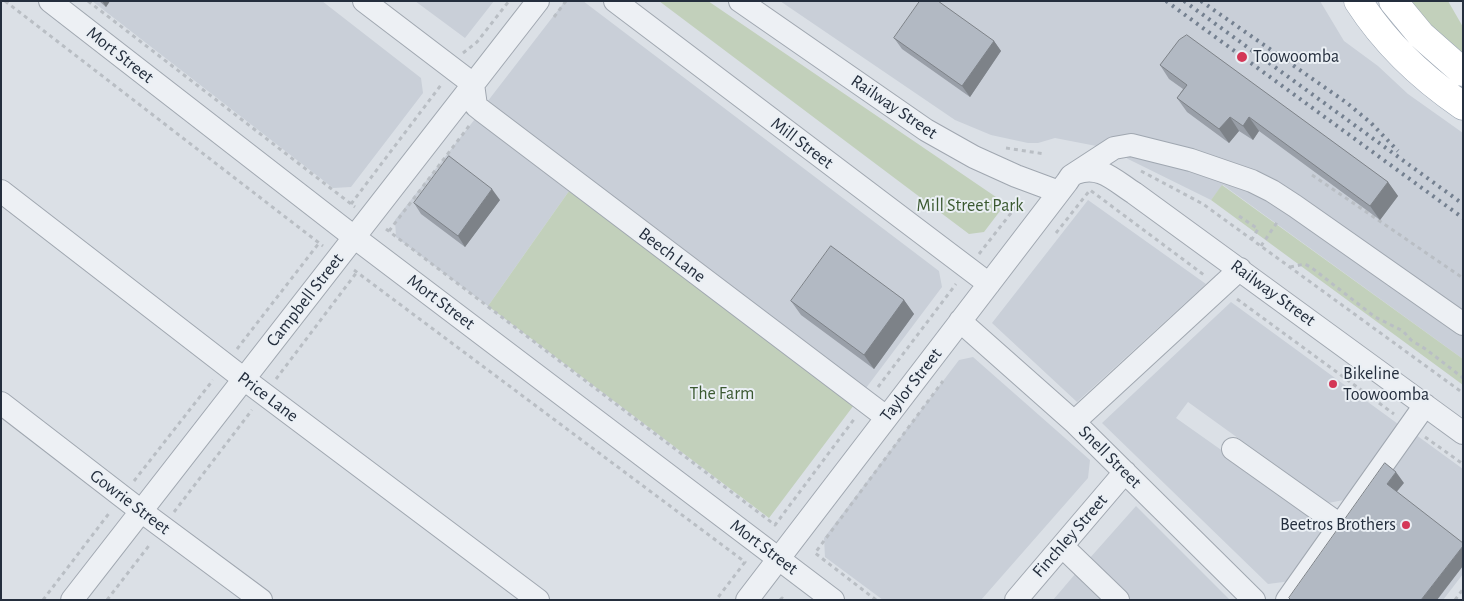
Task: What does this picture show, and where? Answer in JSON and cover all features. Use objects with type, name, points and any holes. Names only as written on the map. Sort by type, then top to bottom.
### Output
[{"type":"main road","points":[[1358,1],[1382,33],[1401,54],[1428,80],[1463,106]]},
{"type":"main road","points":[[1392,1],[1421,35],[1463,72]]},
{"type":"street","name":"Mort Street","points":[[50,1],[354,237],[833,600]]},
{"type":"street","points":[[364,1],[473,84]]},
{"type":"street","name":"Campbell Street","points":[[72,600],[354,237],[360,211],[473,84],[538,1]]},
{"type":"street","name":"Mill Street","points":[[615,1],[989,284]]},
{"type":"street","name":"Railway Street","points":[[740,1],[926,130],[982,161],[1059,192]]},
{"type":"street","name":"Beech Lane","points":[[473,84],[476,106],[886,417]]},
{"type":"street","name":"Taylor Street","points":[[747,600],[1071,176],[1114,148],[1131,145],[1191,160],[1252,181],[1272,191],[1463,324]]},
{"type":"street","name":"Railway Street","points":[[1076,173],[1090,169],[1101,171],[1172,219],[1463,433]]},
{"type":"street","name":"Price Lane","points":[[1,191],[244,379],[538,600]]},
{"type":"street","points":[[1074,422],[1240,269]]},
{"type":"street","name":"Snell Street","points":[[960,321],[1074,422],[1254,600]]},
{"type":"street","name":"Gowrie Street","points":[[1,403],[261,600]]},
{"type":"street","points":[[1286,600],[1425,405]]},
{"type":"street","points":[[1233,449],[1340,525]]},
{"type":"street","name":"Finchley Street","points":[[1016,600],[1125,472]]},
{"type":"street","points":[[1062,546],[1118,600]]},
{"type":"path","points":[[5,1],[338,258],[745,562],[716,600]]},
{"type":"path","points":[[88,1],[360,211],[775,525],[1018,204]]},
{"type":"path","points":[[360,211],[452,68],[465,51],[477,42],[509,1]]},
{"type":"path","points":[[1135,168],[1203,204],[1463,393]]},
{"type":"path","points":[[1312,175],[1463,278]]},
{"type":"path","points":[[1053,237],[1090,190],[1463,464]]},
{"type":"path","points":[[1239,216],[1258,229],[1252,239]]},
{"type":"path","points":[[1261,246],[1278,221]]},
{"type":"path","points":[[43,600],[319,243]]},
{"type":"path","points":[[1290,267],[1305,264],[1312,268],[1375,317],[1402,331],[1411,340],[1463,378]]},
{"type":"path","points":[[107,600],[357,272]]},
{"type":"path","points":[[876,600],[815,553],[945,379]]},
{"type":"path","points":[[1455,600],[1463,589]]},
{"type":"path","points":[[780,600],[782,598],[785,600]]},
{"type":"shaded area","points":[[92,1],[322,1],[421,78],[423,93],[351,187],[333,188]]},
{"type":"shaded area","points":[[415,1],[494,1],[465,38]]},
{"type":"shaded area","points":[[565,1],[583,1],[939,271],[942,287],[863,392],[484,106]]},
{"type":"shaded area","points":[[780,1],[1320,1],[1344,41],[1378,66],[1408,94],[1463,133],[1463,359],[1223,185],[1211,200],[1128,159],[1117,150],[1055,138],[1038,143],[1028,143],[991,135],[955,120]]},
{"type":"shaded area","points":[[475,119],[569,191],[488,306],[396,237],[395,220]]},
{"type":"shaded area","points":[[1088,200],[1206,284],[1077,402],[992,323]]},
{"type":"shaded area","points":[[1231,302],[1398,424],[1344,500],[1328,503],[1188,402],[1176,418],[1326,524],[1291,581],[1268,584],[1102,423]]},
{"type":"shaded area","points":[[973,357],[1090,460],[1088,478],[981,600],[883,600],[825,557],[824,538],[959,360]]},
{"type":"shaded area","name":"Beetros Brothers","points":[[1412,432],[1463,469],[1463,574],[1443,600],[1291,600]]},
{"type":"shaded area","points":[[1136,506],[1230,600],[1131,600],[1089,559]]},
{"type":"shaded area","points":[[1076,573],[1103,600],[1053,600]]},
{"type":"green space","name":"Mill Street Park","points":[[659,1],[708,1],[996,197],[1000,211],[984,232],[969,234]]},
{"type":"green space","points":[[1410,1],[1448,1],[1463,27],[1463,53],[1431,25]]},
{"type":"green space","points":[[1222,185],[1463,359],[1463,385],[1211,200]]},
{"type":"green space","name":"The Farm","points":[[569,191],[854,405],[769,518],[488,306]]},
{"type":"building","points":[[920,1],[938,1],[994,41],[962,86],[894,38]]},
{"type":"building","points":[[1187,35],[1388,182],[1370,206],[1249,117],[1243,126],[1230,117],[1219,129],[1177,98],[1187,85],[1160,65],[1179,40]]},
{"type":"building","points":[[449,156],[492,189],[458,236],[414,203]]},
{"type":"building","points":[[831,246],[904,300],[864,355],[791,301]]},
{"type":"building","name":"Beetros Brothers","points":[[1385,463],[1396,472],[1387,484],[1463,543],[1463,546],[1421,600],[1291,600],[1289,598]]},
{"type":"railway","points":[[1166,1],[1463,218]]},
{"type":"railway","points":[[1184,1],[1463,204]]},
{"type":"railway","points":[[1201,1],[1347,103],[1371,123],[1398,151]]},
{"type":"place","name":"Toowoomba","points":[[1242,57]]},
{"type":"place","name":"Bikeline Toowoomba","points":[[1333,384]]},
{"type":"place","name":"Beetros Brothers","points":[[1406,525]]}]
